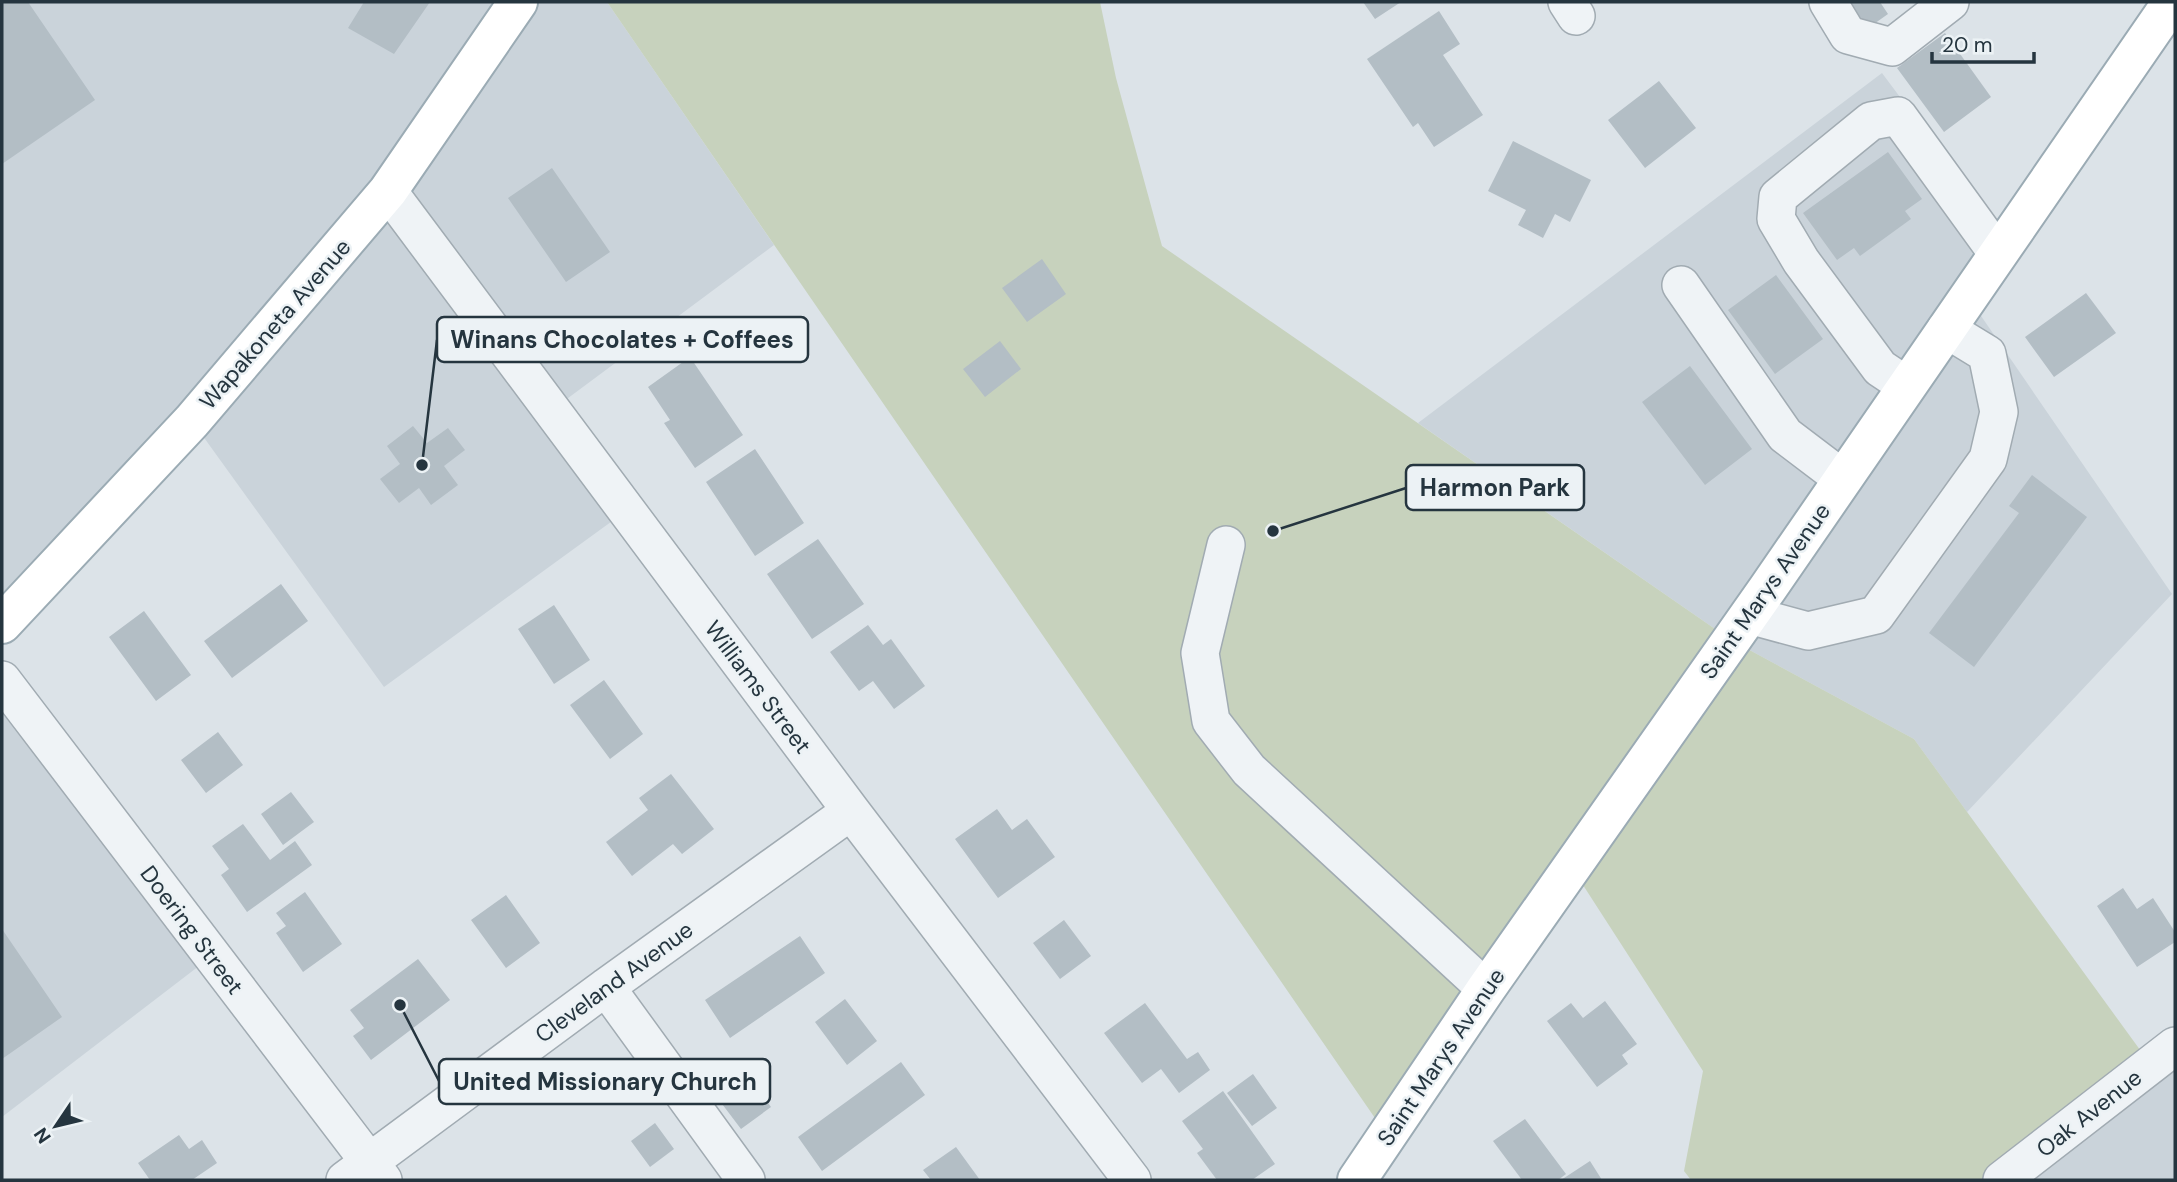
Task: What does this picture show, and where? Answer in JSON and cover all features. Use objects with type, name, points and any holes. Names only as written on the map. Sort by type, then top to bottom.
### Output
[{"type":"main road","name":"Wapakoneta Avenue","points":[[2,624],[192,421],[388,191],[518,2]]},
{"type":"main road","name":"Saint Marys Avenue","points":[[1357,1180],[1486,989],[1749,615],[2172,2]]},
{"type":"street","points":[[1828,2],[1848,36],[1892,47],[1950,2]]},
{"type":"street","points":[[1907,386],[1880,368],[1801,261],[1776,219],[1777,197],[1871,121],[1898,116],[1998,254]]},
{"type":"street","name":"Williams Street","points":[[388,191],[851,811],[1132,1180]]},
{"type":"street","points":[[1681,285],[1785,435],[1843,479]]},
{"type":"street","points":[[1749,615],[1808,631],[1876,615],[1987,459],[1999,412],[1987,354],[1946,329]]},
{"type":"street","points":[[1226,545],[1200,653],[1211,720],[1249,770],[1486,989]]},
{"type":"street","name":"Doering Street","points":[[2,680],[366,1174]]},
{"type":"street","name":"Cleveland Avenue","points":[[366,1174],[606,987],[851,811]]},
{"type":"street","points":[[606,987],[746,1180]]},
{"type":"street","name":"Oak Avenue","points":[[2002,1180],[2175,1046]]},
{"type":"shaded area","points":[[2,2],[607,2],[774,245],[552,410],[626,511],[384,687],[192,421],[2,624]]},
{"type":"shaded area","points":[[1882,73],[2007,240],[1968,297],[2172,594],[1967,812],[1914,739],[1731,640],[1418,423]]},
{"type":"shaded area","points":[[2,680],[212,956],[2,1117]]},
{"type":"shaded area","points":[[2175,1046],[2175,1180],[2002,1180]]},
{"type":"green space","points":[[607,2],[1100,2],[1116,78],[1162,246],[1731,640],[1914,739],[2151,1065],[2002,1180],[1691,1180],[1684,1171],[1703,1071],[1572,868],[1388,1137]]},
{"type":"building","points":[[2,2],[28,2],[95,100],[2,164]]},
{"type":"building","points":[[364,2],[430,2],[394,54],[348,28]]},
{"type":"building","points":[[1363,2],[1401,2],[1375,19]]},
{"type":"building","points":[[1844,2],[1880,2],[1888,14],[1864,31]]},
{"type":"building","points":[[1439,11],[1460,44],[1443,55],[1483,115],[1434,147],[1418,123],[1413,127],[1367,59]]},
{"type":"building","points":[[1945,33],[1991,97],[1944,132],[1897,68]]},
{"type":"building","points":[[1659,81],[1696,128],[1645,168],[1608,120]]},
{"type":"building","points":[[1513,141],[1591,180],[1570,222],[1555,214],[1543,238],[1518,225],[1526,210],[1488,191]]},
{"type":"building","points":[[1888,152],[1922,199],[1905,211],[1911,219],[1860,256],[1854,248],[1837,260],[1803,213]]},
{"type":"building","points":[[552,168],[610,252],[566,282],[508,198]]},
{"type":"building","points":[[1042,259],[1066,294],[1027,322],[1002,288]]},
{"type":"building","points":[[1776,275],[1823,339],[1775,374],[1728,310]]},
{"type":"building","points":[[2086,293],[2116,333],[2054,377],[2025,337]]},
{"type":"building","points":[[1000,341],[1021,369],[985,397],[963,369]]},
{"type":"building","points":[[690,357],[743,435],[695,468],[664,423],[670,420],[648,387]]},
{"type":"building","points":[[1690,366],[1752,449],[1705,485],[1642,402]]},
{"type":"building","points":[[413,426],[427,443],[448,428],[465,450],[444,466],[458,485],[431,505],[419,488],[399,503],[380,479],[400,464],[387,446]]},
{"type":"building","points":[[755,449],[804,523],[755,556],[706,482]]},
{"type":"building","points":[[2032,475],[2087,517],[1974,667],[1929,633],[2019,513],[2009,506]]},
{"type":"building","points":[[818,539],[864,604],[812,639],[767,574]]},
{"type":"building","points":[[281,584],[308,621],[232,678],[204,641]]},
{"type":"building","points":[[554,605],[590,660],[554,684],[518,629]]},
{"type":"building","points":[[144,611],[191,675],[156,701],[109,637]]},
{"type":"building","points":[[868,625],[883,645],[891,639],[925,686],[894,709],[873,681],[859,691],[830,652]]},
{"type":"building","points":[[604,680],[643,734],[610,759],[570,705]]},
{"type":"building","points":[[218,732],[243,765],[206,793],[181,760]]},
{"type":"building","points":[[671,774],[714,829],[682,854],[673,844],[632,876],[606,842],[648,810],[639,798]]},
{"type":"building","points":[[291,792],[314,822],[283,845],[261,814]]},
{"type":"building","points":[[997,809],[1012,830],[1027,819],[1055,857],[998,898],[955,839]]},
{"type":"building","points":[[243,824],[270,860],[295,841],[312,865],[247,912],[221,875],[229,869],[212,846]]},
{"type":"building","points":[[2123,888],[2137,909],[2153,898],[2175,932],[2175,942],[2137,967],[2097,906]]},
{"type":"building","points":[[305,892],[342,944],[303,972],[276,933],[286,926],[276,913]]},
{"type":"building","points":[[506,895],[540,943],[506,968],[471,920]]},
{"type":"building","points":[[1064,920],[1091,956],[1060,979],[1033,943]]},
{"type":"building","points":[[2,929],[62,1017],[2,1059]]},
{"type":"building","points":[[800,936],[825,973],[730,1038],[705,1000]]},
{"type":"building","points":[[418,959],[450,1000],[371,1060],[353,1036],[364,1028],[350,1010]]},
{"type":"building","points":[[845,999],[877,1041],[847,1065],[815,1022]]},
{"type":"building","points":[[1605,1001],[1637,1044],[1622,1055],[1628,1064],[1597,1087],[1547,1021],[1571,1003],[1583,1018]]},
{"type":"building","points":[[1145,1003],[1187,1059],[1198,1052],[1210,1070],[1179,1093],[1161,1069],[1142,1083],[1104,1033]]},
{"type":"building","points":[[901,1062],[925,1095],[822,1171],[798,1137]]},
{"type":"building","points":[[741,1065],[771,1107],[741,1129],[710,1088]]},
{"type":"building","points":[[1253,1074],[1277,1108],[1252,1126],[1227,1093]]},
{"type":"building","points":[[1223,1091],[1275,1164],[1252,1180],[1217,1180],[1197,1153],[1203,1149],[1182,1121]]},
{"type":"building","points":[[1525,1119],[1566,1174],[1558,1180],[1522,1180],[1493,1141]]},
{"type":"building","points":[[655,1123],[674,1149],[650,1167],[631,1141]]},
{"type":"building","points":[[179,1135],[189,1149],[202,1140],[217,1163],[192,1180],[150,1180],[138,1163]]},
{"type":"building","points":[[956,1147],[980,1180],[931,1180],[923,1170]]},
{"type":"building","points":[[1590,1161],[1602,1180],[1561,1180]]},
{"type":"place","name":"Winans Chocolates + Coffees","points":[[422,465]]},
{"type":"place","name":"Harmon Park","points":[[1273,531]]},
{"type":"place","name":"United Missionary Church","points":[[400,1005]]}]
